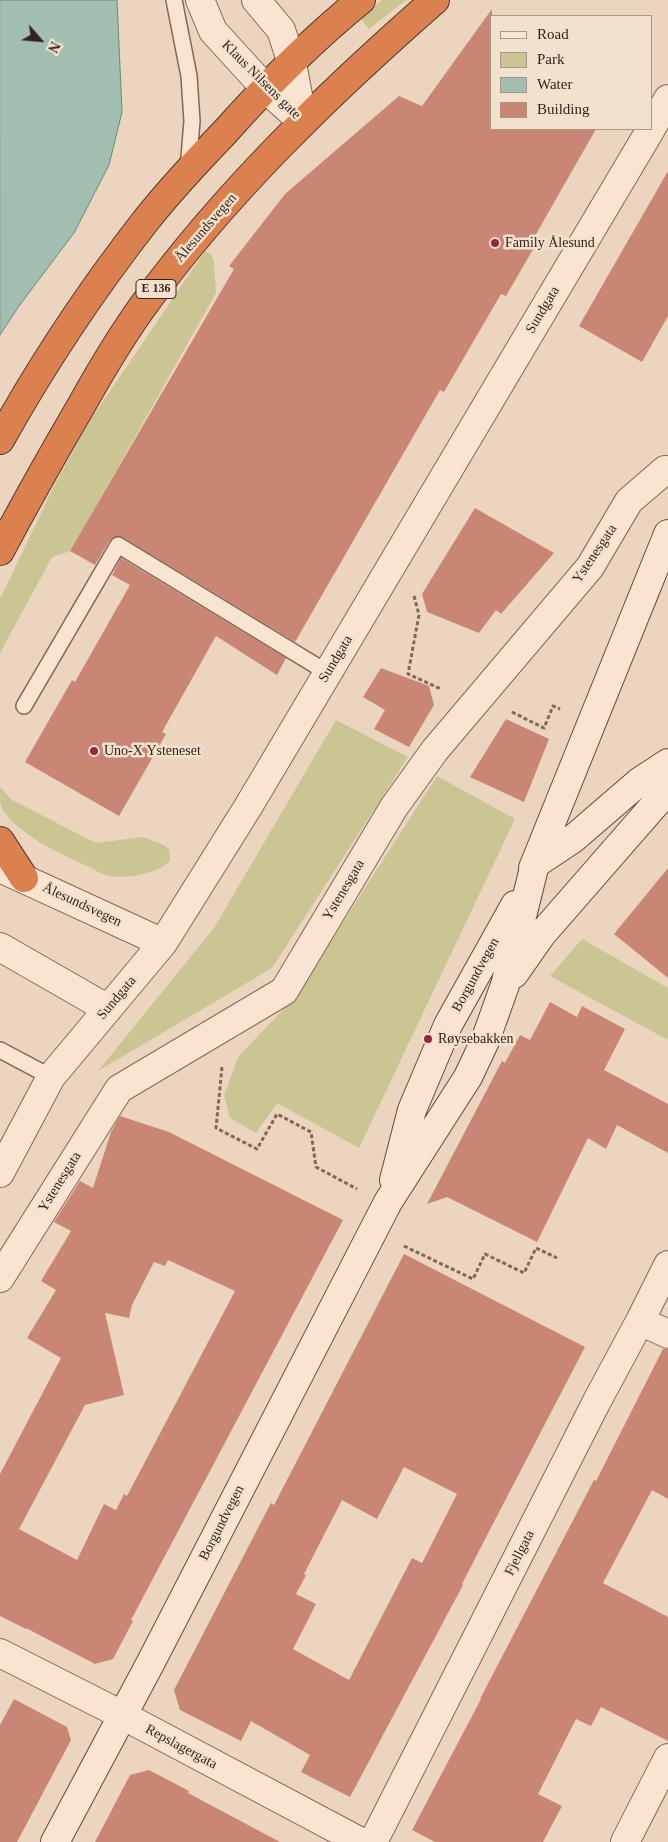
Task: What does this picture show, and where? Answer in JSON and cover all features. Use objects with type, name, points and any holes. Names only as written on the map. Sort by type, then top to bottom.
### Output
[{"type":"highway","points":[[0,440],[80,310],[147,218],[265,88],[340,17],[361,0]]},
{"type":"highway","name":"Ålesundsvegen","points":[[0,551],[38,479],[106,363],[142,307],[187,248],[227,202],[303,122],[383,45],[435,0]]},
{"type":"highway","points":[[0,841],[12,873]]},
{"type":"street","name":"Klaus Nilsens gate","points":[[200,0],[213,31],[265,88],[303,122]]},
{"type":"street","name":"Klaus Nilsens gate","points":[[256,0],[281,30],[292,63],[303,122]]},
{"type":"street","name":"Sundgata","points":[[653,125],[668,99]]},
{"type":"street","name":"Sundgata","points":[[0,1173],[50,1077],[163,943],[248,807],[650,130]]},
{"type":"street","name":"Ystenesgata","points":[[0,1278],[119,1089],[284,991],[394,807],[435,750],[590,567],[629,500],[665,470],[668,471]]},
{"type":"street","name":"Borgundvegen","points":[[388,1204],[412,1110],[445,1033],[513,909],[535,864],[668,534]]},
{"type":"street","points":[[535,864],[574,838],[639,782],[668,763]]},
{"type":"street","name":"Borgundvegen","points":[[506,985],[542,934],[668,788]]},
{"type":"street","name":"Borgundvegen","points":[[54,1842],[388,1204],[468,1077],[485,1041],[506,985],[535,864]]},
{"type":"street","name":"Ålesundsvegen","points":[[12,873],[163,943]]},
{"type":"street","points":[[0,947],[108,1009]]},
{"type":"street","name":"Fjellgata","points":[[372,1842],[597,1401],[640,1322],[668,1264]]},
{"type":"street","points":[[640,1322],[668,1334]]},
{"type":"street","name":"Repslagergata","points":[[0,1653],[122,1715],[361,1842]]},
{"type":"street","points":[[625,1842],[668,1758]]},
{"type":"lane","points":[[174,0],[189,76],[192,121],[187,172]]},
{"type":"lane","points":[[24,706],[118,545],[328,673]]},
{"type":"lane","points":[[0,1050],[50,1077]]},
{"type":"path","points":[[419,615],[408,674],[448,692]]},
{"type":"path","points":[[509,711],[544,728],[553,706]]},
{"type":"path","points":[[226,1024],[216,1128],[257,1149],[277,1114],[312,1132],[316,1166],[388,1204]]},
{"type":"path","points":[[448,1266],[473,1279],[485,1254],[524,1273],[536,1248],[557,1258]]},
{"type":"green space","points":[[382,0],[406,0],[369,29],[361,19]]},
{"type":"green space","points":[[205,251],[211,254],[214,261],[216,293],[71,551],[52,557],[0,653],[0,599],[53,488],[91,419]]},
{"type":"green space","points":[[336,720],[408,757],[272,968],[98,1071],[214,928]]},
{"type":"green space","points":[[437,776],[515,819],[359,1148],[277,1103],[256,1133],[230,1118],[224,1096],[238,1057],[295,997]]},
{"type":"green space","points":[[0,787],[12,800],[96,843],[143,837],[164,845],[169,849],[170,860],[158,869],[133,876],[116,877],[103,874],[50,848],[16,825],[1,806]]},
{"type":"green space","points":[[582,939],[668,988],[668,1040],[550,976]]},
{"type":"water","points":[[0,0],[117,0],[122,112],[109,165],[74,233],[19,306],[0,335]]},
{"type":"building","points":[[492,9],[492,15],[490,15],[490,130],[595,130],[531,243],[535,246],[506,296],[501,294],[444,392],[440,390],[295,642],[122,537],[114,537],[110,540],[95,565],[70,551],[234,269],[229,266],[285,194],[399,96],[422,106]]},
{"type":"building","points":[[668,171],[668,316],[642,362],[579,326]]},
{"type":"building","points":[[475,508],[554,553],[501,614],[496,610],[479,633],[427,612],[422,594]]},
{"type":"building","points":[[121,558],[286,658],[277,675],[216,636],[162,732],[166,734],[119,816],[25,762],[72,680],[75,682],[130,585],[112,575]]},
{"type":"building","points":[[381,668],[429,686],[434,705],[409,747],[374,729],[385,710],[363,697]]},
{"type":"building","points":[[506,719],[549,739],[524,802],[470,777]]},
{"type":"building","points":[[668,868],[668,978],[614,934]]},
{"type":"building","points":[[550,1002],[577,1017],[582,1006],[625,1029],[604,1070],[668,1104],[668,1153],[617,1125],[606,1149],[588,1138],[537,1242],[447,1197],[427,1204],[502,1061],[505,1063],[520,1035],[530,1040]]},
{"type":"building","points":[[120,1116],[169,1132],[343,1220],[131,1620],[133,1621],[113,1659],[95,1664],[0,1616],[0,1474],[61,1358],[27,1338],[56,1290],[41,1281],[71,1231],[54,1222],[80,1181],[93,1188],[111,1132]],"holes":[[[168,1260],[235,1291],[127,1496],[124,1494],[116,1510],[104,1504],[77,1560],[19,1529],[85,1405],[124,1395],[105,1313],[129,1318],[132,1305],[154,1262],[165,1266]]]},
{"type":"building","points":[[404,1254],[585,1347],[463,1585],[350,1797],[301,1772],[310,1755],[251,1721],[241,1741],[180,1710],[174,1690],[271,1503],[274,1505]],"holes":[[[404,1467],[457,1494],[422,1563],[412,1558],[349,1680],[293,1649],[316,1604],[296,1594],[306,1575],[304,1574],[342,1500],[377,1519]]]},
{"type":"building","points":[[663,1349],[668,1349],[668,1499],[652,1490],[603,1583],[668,1617],[668,1741],[601,1707],[591,1726],[576,1719],[538,1794],[562,1806],[543,1842],[435,1842],[412,1830],[594,1480],[596,1481]]},
{"type":"building","points":[[14,1699],[67,1727],[71,1740],[17,1842],[0,1842],[0,1725]]},
{"type":"building","points":[[149,1770],[280,1842],[95,1842],[130,1775]]},
{"type":"place","name":"Family Ålesund","points":[[495,243]]},
{"type":"place","name":"Uno-X Ysteneset","points":[[94,751]]},
{"type":"place","name":"Røysebakken","points":[[428,1039]]}]
